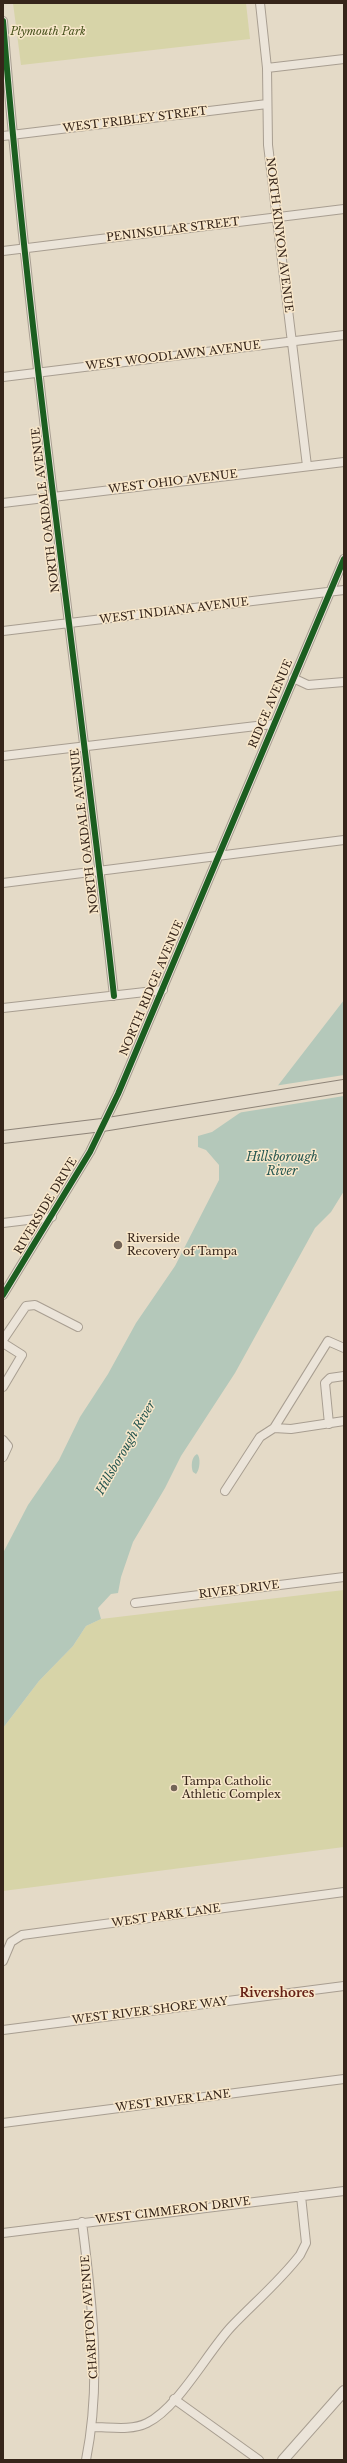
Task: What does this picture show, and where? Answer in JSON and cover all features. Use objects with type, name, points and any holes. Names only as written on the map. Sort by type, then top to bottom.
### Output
[{"type":"main road","points":[[3,1137],[102,1126],[344,1086]]},
{"type":"street","name":"NORTH KINYON AVENUE","points":[[260,3],[267,68],[266,104],[268,146],[293,341],[307,466]]},
{"type":"street","name":"NORTH OAKDALE AVENUE","points":[[3,21],[12,135],[114,996]]},
{"type":"street","points":[[267,68],[344,59]]},
{"type":"street","name":"WEST FRIBLEY STREET","points":[[3,136],[266,104]]},
{"type":"street","name":"PENINSULAR STREET","points":[[3,250],[344,209]]},
{"type":"street","name":"WEST WOODLAWN AVENUE","points":[[3,377],[344,335]]},
{"type":"street","name":"WEST OHIO AVENUE","points":[[3,503],[344,462]]},
{"type":"street","name":"RIDGE AVENUE","points":[[217,857],[344,559]]},
{"type":"street","name":"WEST INDIANA AVENUE","points":[[3,631],[344,590]]},
{"type":"street","points":[[293,678],[308,685],[344,682]]},
{"type":"street","points":[[3,756],[273,724]]},
{"type":"street","points":[[3,883],[344,840]]},
{"type":"street","name":"NORTH RIDGE AVENUE","points":[[102,1126],[118,1094],[163,990],[217,857]]},
{"type":"street","points":[[3,1008],[163,990]]},
{"type":"street","name":"RIVERSIDE DRIVE","points":[[3,1295],[52,1217],[90,1152],[102,1126]]},
{"type":"street","points":[[3,1223],[52,1217]]},
{"type":"street","points":[[3,1340],[26,1306],[35,1304],[78,1327]]},
{"type":"street","points":[[226,1491],[260,1437],[274,1428],[328,1340],[344,1348]]},
{"type":"street","points":[[3,1343],[22,1355],[3,1387]]},
{"type":"street","points":[[329,1424],[325,1383],[330,1378],[344,1376]]},
{"type":"street","points":[[274,1428],[291,1429],[344,1422]]},
{"type":"street","points":[[3,1440],[8,1446],[3,1457]]},
{"type":"street","name":"RIVER DRIVE","points":[[135,1603],[344,1577]]},
{"type":"street","name":"WEST PARK LANE","points":[[3,1961],[12,1942],[22,1935],[344,1892]]},
{"type":"street","name":"WEST RIVER SHORE WAY","points":[[3,2030],[344,1986]]},
{"type":"street","name":"WEST RIVER LANE","points":[[3,2123],[344,2079]]},
{"type":"street","name":"WEST CIMMERON DRIVE","points":[[3,2233],[82,2222],[344,2191]]},
{"type":"street","points":[[93,2427],[136,2427],[146,2424],[156,2418],[174,2399],[230,2328],[300,2255],[306,2243],[301,2196]]},
{"type":"street","name":"CHARITON AVENUE","points":[[82,2222],[95,2354],[93,2427],[86,2460]]},
{"type":"street","points":[[284,2460],[344,2391]]},
{"type":"street","points":[[174,2399],[259,2460]]},
{"type":"green space","name":"Plymouth Park","points":[[13,3],[246,3],[250,39],[21,65]]},
{"type":"green space","name":"Tampa Catholic Athletic Complex","points":[[344,1590],[344,1847],[3,1891],[3,1728],[39,1681],[73,1646],[86,1626],[101,1619]]},
{"type":"water","name":"Hillsborough River","points":[[344,1000],[344,1191],[331,1212],[315,1228],[235,1373],[181,1456],[165,1488],[133,1542],[121,1577],[118,1593],[111,1594],[98,1608],[101,1619],[86,1626],[73,1646],[39,1681],[3,1728],[3,1553],[28,1505],[59,1460],[80,1417],[108,1374],[136,1323],[175,1266],[219,1180],[219,1165],[206,1150],[198,1147],[198,1136],[212,1132],[276,1088]]},
{"type":"water","points":[[197,1454],[200,1464],[196,1474],[193,1472],[192,1465],[194,1457]]},
{"type":"pier","points":[[344,1075],[344,1096],[237,1113],[274,1086]]},
{"type":"cycle path","points":[[3,21],[26,265],[114,996]]},
{"type":"cycle path","points":[[3,1295],[90,1152],[118,1094],[344,559]]},
{"type":"place","name":"Riverside Recovery of Tampa","points":[[118,1245]]},
{"type":"place","name":"Tampa Catholic Athletic Complex","points":[[174,1788]]},
{"type":"district","name":"Rivershores","points":[[277,1994]]}]
